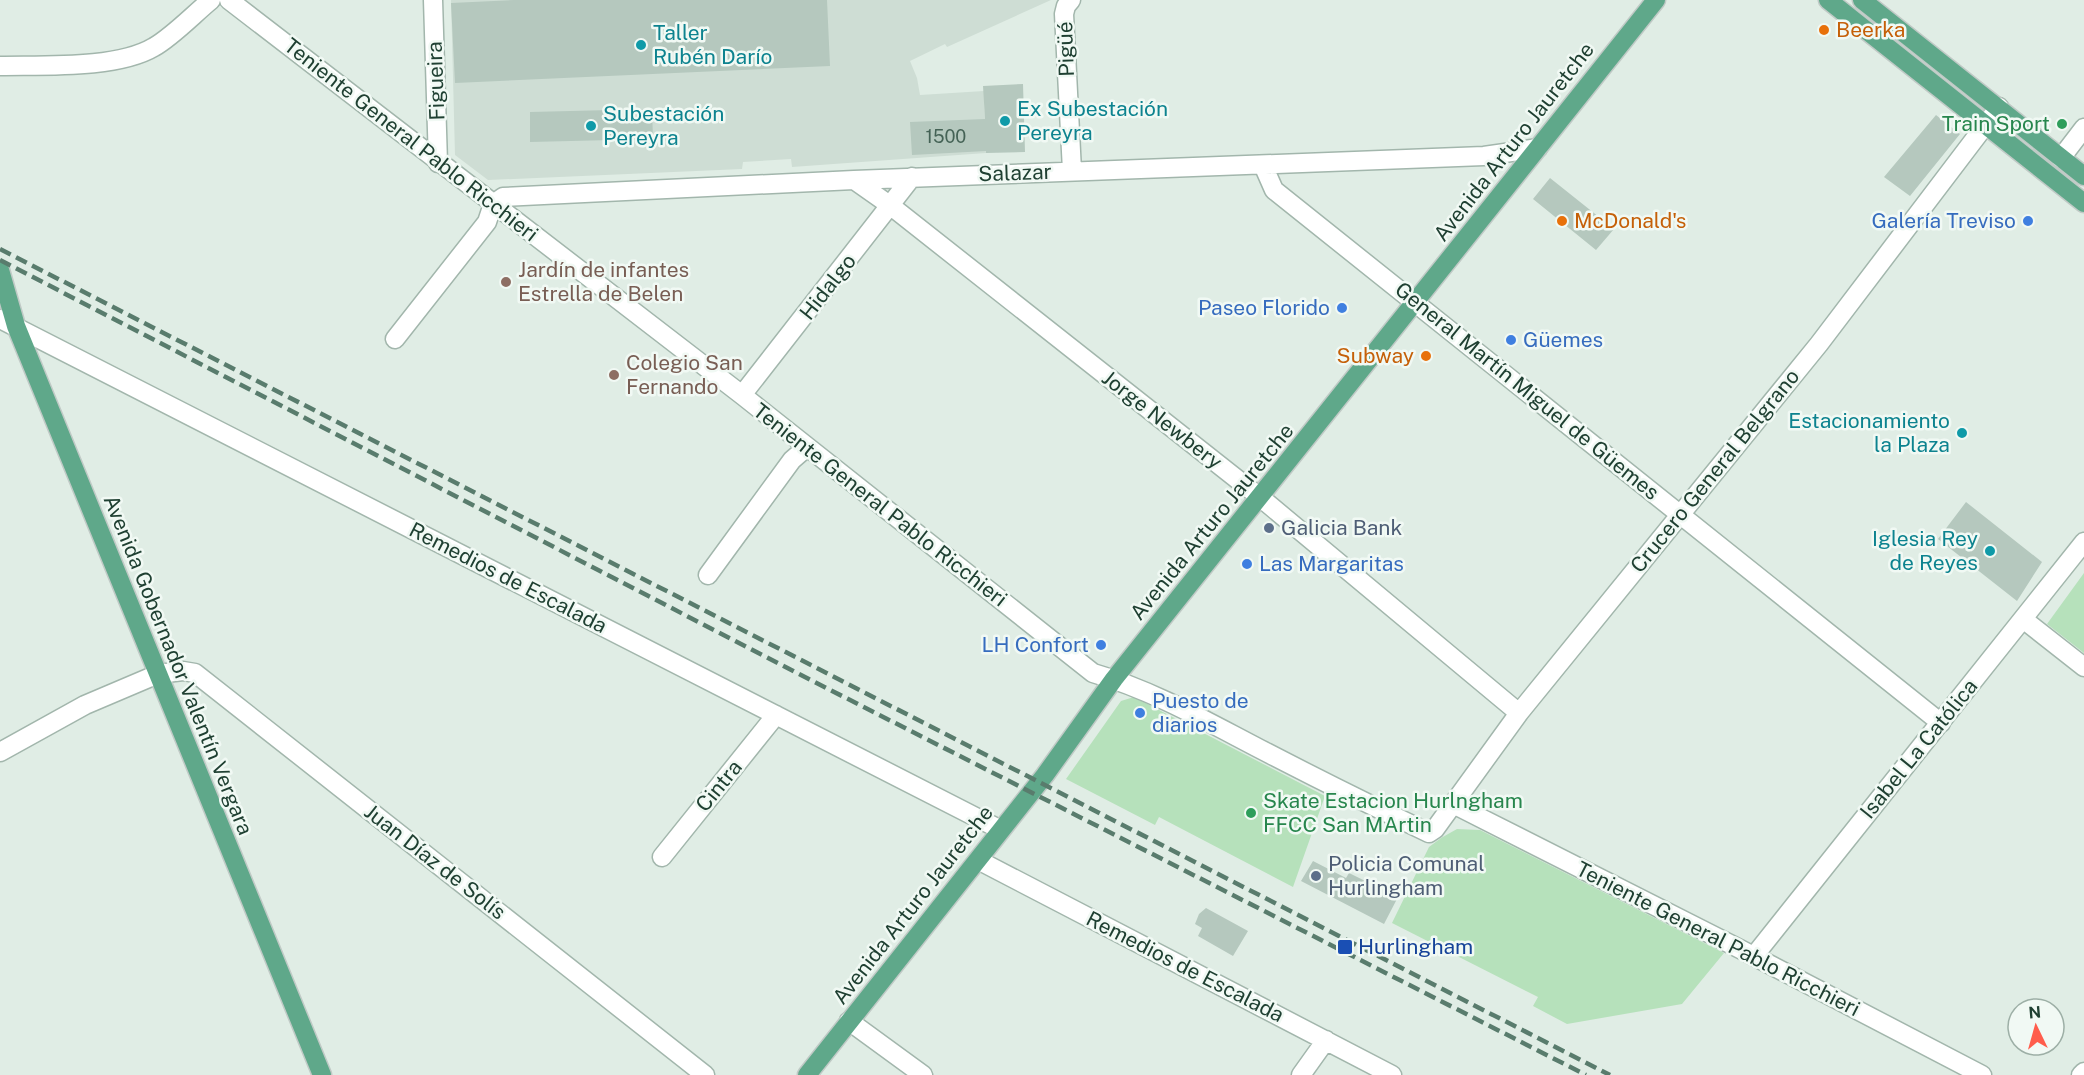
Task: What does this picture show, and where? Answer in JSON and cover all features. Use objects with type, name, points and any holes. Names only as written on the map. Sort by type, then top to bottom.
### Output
[{"type":"main road","name":"Avenida Arturo Jauretche","points":[[807,1075],[1045,775],[1114,679],[1261,498],[1656,0]]},
{"type":"main road","points":[[1828,0],[2084,203]]},
{"type":"main road","points":[[1862,0],[2084,176]]},
{"type":"main road","name":"Avenida Gobernador Valentín Vergara","points":[[0,270],[8,323],[158,674],[322,1075]]},
{"type":"street","points":[[0,66],[112,62],[135,56],[155,47],[211,0]]},
{"type":"street","name":"Teniente General Pablo Ricchieri","points":[[230,0],[438,163],[742,395],[1093,673],[1114,679],[1174,704],[1429,833]]},
{"type":"street","name":"Figueira","points":[[433,0],[438,163]]},
{"type":"street","name":"Pigüé","points":[[1071,0],[1064,14],[1072,171]]},
{"type":"street","name":"Crucero General Belgrano","points":[[1429,833],[1435,829],[1519,713],[1819,344],[1999,107]]},
{"type":"street","points":[[2061,158],[2084,128]]},
{"type":"street","name":"Salazar","points":[[494,204],[503,196],[912,177],[1484,156],[1539,148]]},
{"type":"street","name":"General Martín Miguel de Güemes","points":[[1263,165],[1274,190],[1941,723]]},
{"type":"street","name":"Hidalgo","points":[[742,395],[912,177]]},
{"type":"street","name":"Jorge Newbery","points":[[854,180],[891,206],[1261,498],[1519,713]]},
{"type":"street","points":[[394,339],[487,222],[494,204]]},
{"type":"street","name":"Remedios de Escalada","points":[[8,323],[1001,830]]},
{"type":"street","points":[[708,575],[792,460],[807,447]]},
{"type":"street","name":"Isabel La Católica","points":[[1754,957],[2084,542]]},
{"type":"street","points":[[2023,619],[2084,667]]},
{"type":"street","name":"Juan Díaz de Solís","points":[[0,752],[85,705],[158,674],[183,671],[195,673],[705,1075]]},
{"type":"street","name":"Cintra","points":[[662,857],[776,715]]},
{"type":"street","name":"Teniente General Pablo Ricchieri","points":[[1453,804],[1982,1075]]},
{"type":"street","name":"Remedios de Escalada","points":[[978,860],[1392,1075]]},
{"type":"street","points":[[849,1022],[923,1075]]},
{"type":"street","points":[[1301,1075],[1326,1040]]},
{"type":"shaded area","points":[[451,0],[1051,0],[947,47],[945,44],[910,61],[917,78],[920,95],[984,91],[986,153],[792,167],[791,159],[743,162],[742,169],[488,180],[455,155]]},
{"type":"green space","points":[[2084,573],[2084,653],[2047,624]]},
{"type":"green space","points":[[1134,697],[1325,796],[1293,887],[1159,817],[1155,825],[1066,779],[1121,701]]},
{"type":"green space","points":[[1457,829],[1480,830],[1724,953],[1682,1004],[1567,1024],[1533,1006],[1538,997],[1392,923],[1429,847]]},
{"type":"building","name":"Taller Rubén Darío","points":[[514,0],[827,0],[830,66],[455,83],[451,3]]},
{"type":"building","points":[[1023,84],[1025,152],[986,153],[986,151],[912,155],[910,122],[985,119],[983,86]]},
{"type":"building","name":"Subestación Pereyra","points":[[652,109],[653,139],[530,142],[530,112]]},
{"type":"building","points":[[1936,115],[1960,134],[1910,196],[1884,177]]},
{"type":"building","points":[[1550,178],[1614,229],[1596,250],[1533,199]]},
{"type":"building","name":"Iglesia Rey de Reyes","points":[[1966,502],[2042,562],[2017,601],[1938,539]]},
{"type":"building","points":[[1313,861],[1346,878],[1349,873],[1398,897],[1384,924],[1301,881]]},
{"type":"building","points":[[1206,908],[1248,931],[1233,956],[1198,936],[1202,928],[1195,924],[1199,914]]},
{"type":"railway","points":[[0,249],[1610,1075]]},
{"type":"railway","points":[[0,260],[795,672],[1586,1075]]},
{"type":"place","name":"Beerka","points":[[1824,30]]},
{"type":"place","name":"Taller Rubén Darío","points":[[641,45]]},
{"type":"place","name":"Ex Subestación Pereyra","points":[[1005,121]]},
{"type":"place","name":"Train Sport","points":[[2062,124]]},
{"type":"place","name":"Subestación Pereyra","points":[[591,126]]},
{"type":"place","name":"McDonald's","points":[[1562,221]]},
{"type":"place","name":"Galería Treviso","points":[[2028,221]]},
{"type":"place","name":"Jardín de infantes Estrella de Belen","points":[[506,282]]},
{"type":"place","name":"Paseo Florido","points":[[1342,308]]},
{"type":"place","name":"Güemes","points":[[1511,340]]},
{"type":"place","name":"Subway","points":[[1426,356]]},
{"type":"place","name":"Colegio San Fernando","points":[[614,375]]},
{"type":"place","name":"Estacionamiento la Plaza","points":[[1962,433]]},
{"type":"place","name":"Galicia Bank","points":[[1269,528]]},
{"type":"place","name":"Iglesia Rey de Reyes","points":[[1990,551]]},
{"type":"place","name":"Las Margaritas","points":[[1247,564]]},
{"type":"place","name":"LH Confort","points":[[1101,645]]},
{"type":"place","name":"Puesto de diarios","points":[[1140,713]]},
{"type":"place","name":"Skate Estacion Hurlngham FFCC San MArtin","points":[[1251,813]]},
{"type":"place","name":"Policia Comunal Hurlingham","points":[[1316,876]]},
{"type":"place","name":"Hurlingham","points":[[1345,947]]}]
